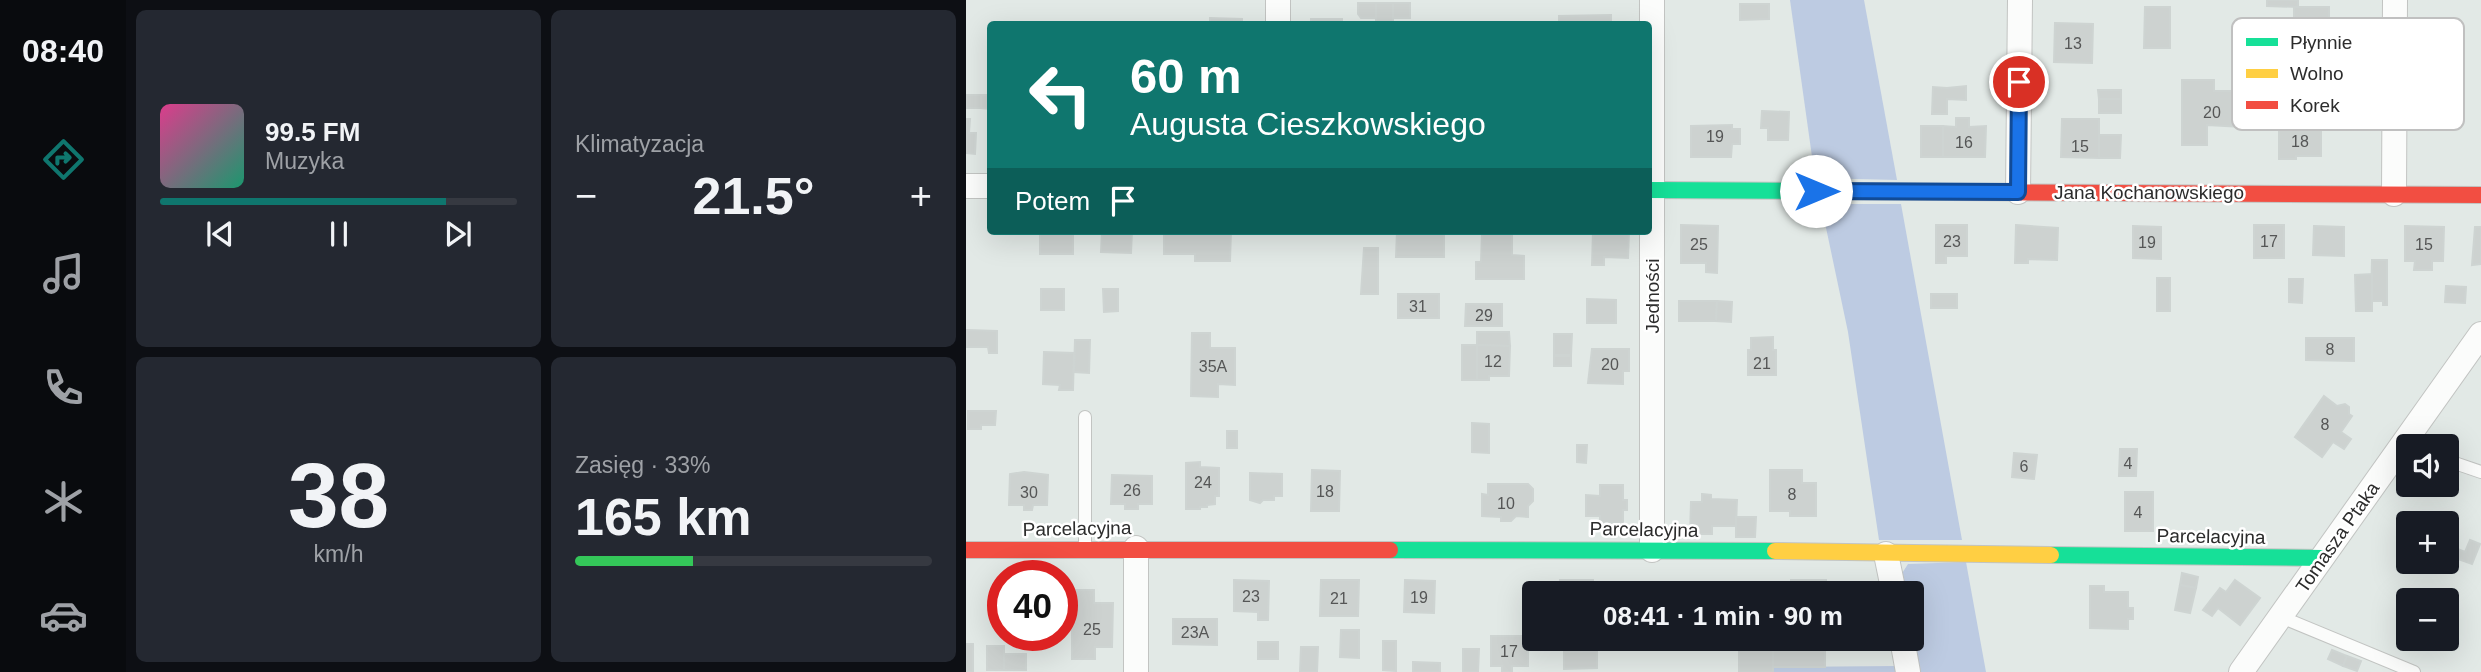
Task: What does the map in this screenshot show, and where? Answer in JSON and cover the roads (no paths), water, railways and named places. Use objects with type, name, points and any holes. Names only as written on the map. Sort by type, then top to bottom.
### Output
[{"type":"street","points":[[1278,0],[1278,21]]},
{"type":"street","name":"Jedności","points":[[1652,0],[1652,21]]},
{"type":"street","points":[[2018,192],[2020,0]]},
{"type":"street","points":[[2395,0],[2395,18]]},
{"type":"street","points":[[2394,130],[2394,194]]},
{"type":"street","points":[[966,186],[987,187]]},
{"type":"street","name":"Jana Kochanowskiego","points":[[1652,190],[2481,195]]},
{"type":"street","name":"Jedności","points":[[1650,235],[1652,550]]},
{"type":"street","name":"Tomasza Ptaka","points":[[2413,434],[2481,334]]},
{"type":"street","name":"Tomasza Ptaka","points":[[2241,672],[2396,458]]},
{"type":"street","points":[[1136,548],[1136,672]]},
{"type":"street","name":"Parcelacyjna","points":[[966,550],[1652,550],[2322,558]]},
{"type":"street","points":[[1886,554],[1892,581]]},
{"type":"street","points":[[1904,651],[1908,672]]},
{"type":"lane","points":[[1085,549],[1086,417]]},
{"type":"lane","points":[[2459,464],[2481,472]]},
{"type":"lane","points":[[2281,617],[2414,672]]}]
